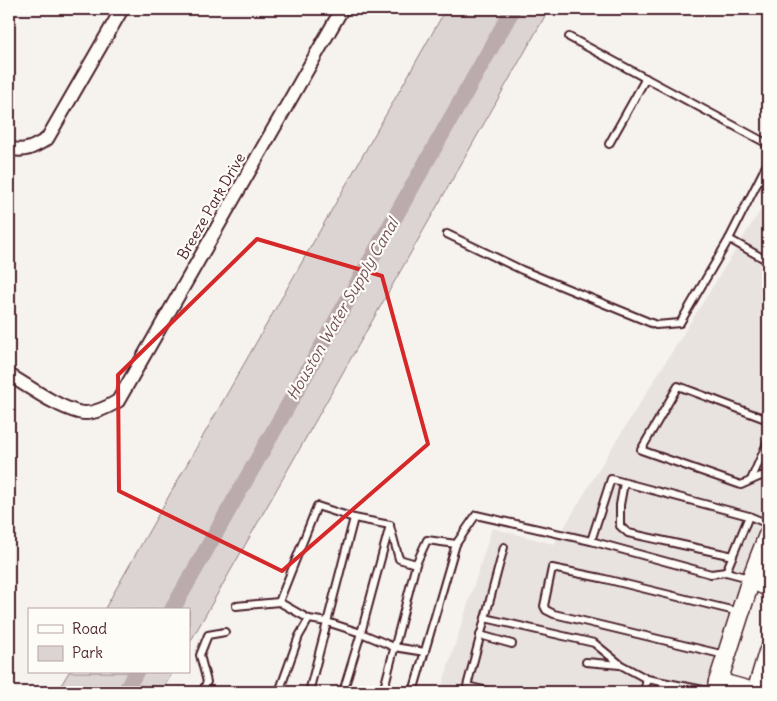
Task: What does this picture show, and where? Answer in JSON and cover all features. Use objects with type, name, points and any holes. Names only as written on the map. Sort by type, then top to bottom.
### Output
[{"type":"main road","points":[[768,535],[751,579],[716,689],[755,692],[768,652]]},
{"type":"main road","points":[[751,579],[768,586]]},
{"type":"street","points":[[9,148],[17,150],[32,149],[47,139],[122,9]]},
{"type":"street","name":"Breeze Park Drive","points":[[9,375],[54,402],[79,413],[100,410],[118,401],[342,9]]},
{"type":"lane","points":[[569,37],[768,144],[768,150]]},
{"type":"lane","points":[[609,144],[646,78]]},
{"type":"lane","points":[[446,234],[522,270],[656,325],[680,323],[729,239],[768,162]]},
{"type":"lane","points":[[729,239],[768,261]]},
{"type":"lane","points":[[768,420],[678,386],[641,450],[740,484],[761,476],[768,478]]},
{"type":"lane","points":[[751,480],[768,442]]},
{"type":"lane","points":[[590,541],[611,479],[749,516],[768,524]]},
{"type":"lane","points":[[624,483],[619,518],[620,526],[628,533],[733,556]]},
{"type":"lane","points":[[279,602],[317,506],[354,518],[390,525]]},
{"type":"lane","points":[[413,692],[456,544],[476,515],[590,541],[711,574],[726,572],[751,579]]},
{"type":"lane","points":[[726,572],[749,516]]},
{"type":"lane","points":[[308,692],[354,518]]},
{"type":"lane","points":[[390,525],[399,559],[416,564]]},
{"type":"lane","points":[[343,692],[390,525]]},
{"type":"lane","points":[[383,692],[416,564],[426,540],[456,544]]},
{"type":"lane","points":[[492,692],[467,686],[504,547]]},
{"type":"lane","points":[[726,656],[554,614],[546,610],[544,606],[552,568],[610,580],[740,612]]},
{"type":"lane","points":[[236,606],[279,602],[309,619],[327,622],[361,633],[394,647],[426,652]]},
{"type":"lane","points":[[485,618],[594,643],[622,665],[647,679],[716,689]]},
{"type":"lane","points":[[279,692],[299,636],[309,619]]},
{"type":"lane","points":[[202,692],[207,682],[200,655],[208,635],[225,632]]},
{"type":"lane","points":[[480,636],[512,644]]},
{"type":"lane","points":[[586,662],[622,665]]},
{"type":"lane","points":[[644,692],[647,679]]},
{"type":"highlighted area","points":[[257,239],[382,276],[428,444],[282,571],[119,491],[118,375]]},
{"type":"shaded area","points":[[768,198],[768,522],[745,566],[717,652],[711,692],[440,692],[492,528],[554,544]]},
{"type":"green space","points":[[446,9],[549,9],[190,642],[190,608],[105,608]]},
{"type":"green space","points":[[68,674],[172,674],[161,692],[57,692]]},
{"type":"waterway","name":"Houston Water Supply Canal","points":[[173,608],[513,9]]},
{"type":"waterway","name":"Houston Water Supply Canal","points":[[125,692],[135,674]]}]
